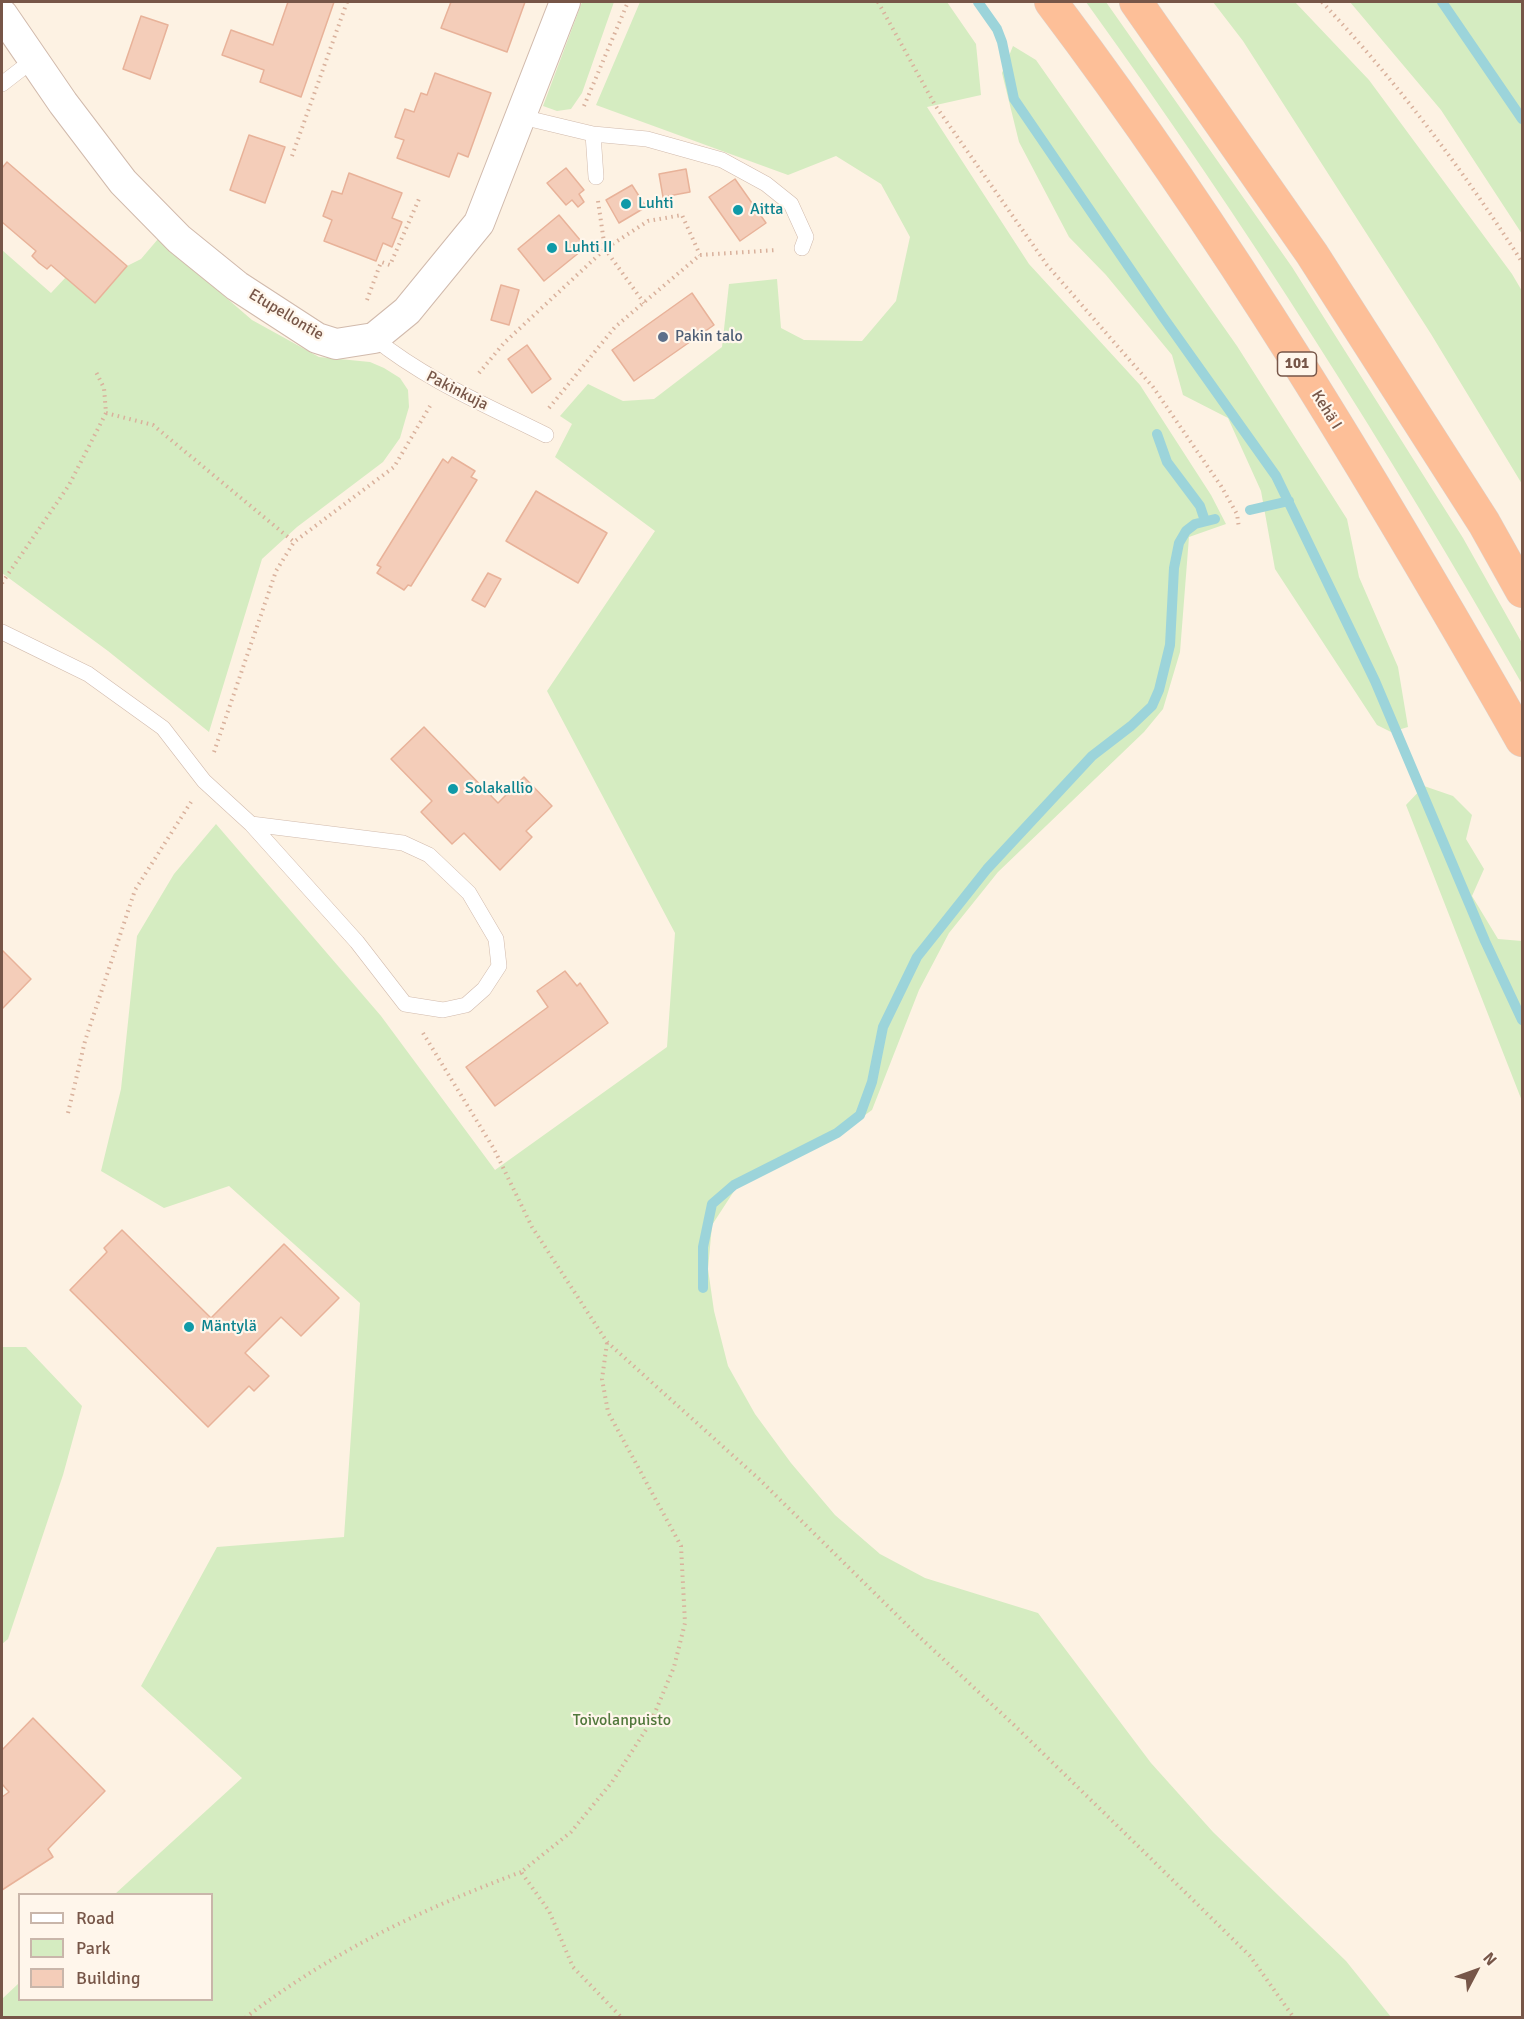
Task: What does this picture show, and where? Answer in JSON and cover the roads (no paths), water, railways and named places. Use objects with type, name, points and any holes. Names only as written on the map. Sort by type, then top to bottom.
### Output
[{"type":"highway","name":"Kehä I","points":[[1051,2],[1151,141],[1252,290],[1421,563],[1522,740]]},
{"type":"highway","points":[[1136,2],[1312,254],[1484,523],[1522,591]]},
{"type":"street","points":[[374,338],[407,311],[479,223],[565,2]]},
{"type":"street","name":"Etupellontie","points":[[2,14],[123,182],[179,239],[237,286],[317,338],[336,344],[374,338]]},
{"type":"lane","points":[[2,84],[33,60]]},
{"type":"lane","points":[[522,117],[593,134],[647,139],[731,164],[766,184],[791,204],[806,237],[802,248]]},
{"type":"lane","points":[[593,134],[597,177]]},
{"type":"lane","name":"Pakinkuja","points":[[374,338],[404,362],[442,384],[546,435]]},
{"type":"lane","points":[[2,633],[88,674],[163,728],[204,781],[251,824],[357,942],[405,1005],[443,1010],[466,1005],[484,989],[499,966],[496,939],[469,893],[429,855],[403,843],[251,824]]},
{"type":"waterway","points":[[978,2],[997,29],[1002,42],[1014,99],[1163,317],[1276,476],[1375,681],[1485,941],[1522,1020]]},
{"type":"waterway","points":[[1442,2],[1522,119]]},
{"type":"waterway","points":[[1157,434],[1167,462],[1200,506],[1205,521]]},
{"type":"waterway","points":[[1250,510],[1289,501]]},
{"type":"waterway","points":[[703,1288],[703,1247],[712,1204],[734,1185],[837,1133],[860,1115],[872,1082],[883,1027],[917,957],[987,869],[1092,756],[1131,726],[1152,706],[1159,690],[1170,645],[1174,568],[1179,543],[1186,531],[1195,524],[1215,519]]},
{"type":"place","name":"Luhti","points":[[626,204]]},
{"type":"place","name":"Aitta","points":[[738,210]]},
{"type":"place","name":"Luhti II","points":[[552,248]]},
{"type":"place","name":"Pakin talo","points":[[663,337]]},
{"type":"place","name":"Solakallio","points":[[453,789]]},
{"type":"place","name":"Mäntylä","points":[[189,1327]]},
{"type":"park label","name":"Toivolanpuisto","points":[[622,1721]]}]
